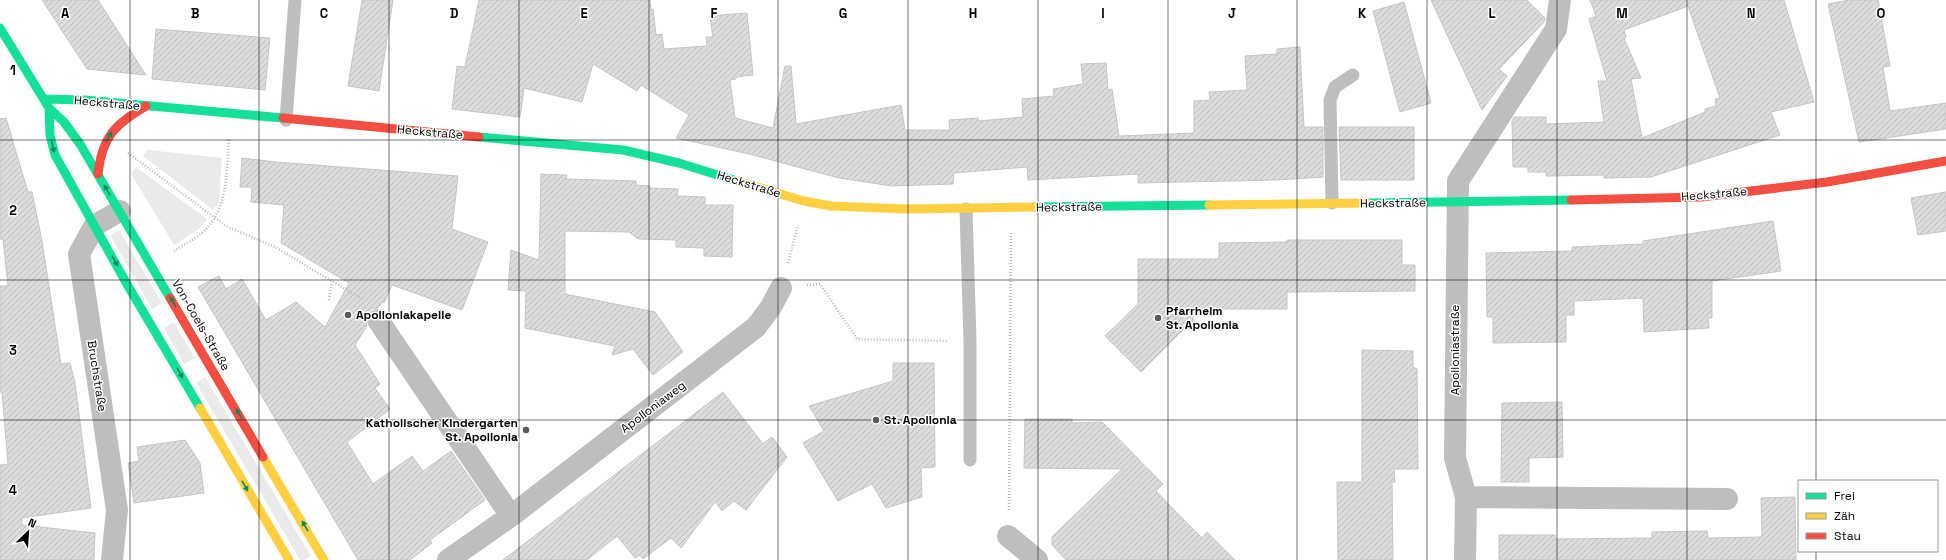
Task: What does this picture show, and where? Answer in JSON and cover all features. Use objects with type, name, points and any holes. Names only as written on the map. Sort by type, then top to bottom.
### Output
[{"type":"main road","name":"Von-Coels-Straße","points":[[0,28],[49,108],[64,122],[98,174],[324,560]]},
{"type":"main road","name":"Heckstraße","points":[[44,100],[85,100],[286,120],[623,150],[679,163],[804,201],[831,206],[857,208],[1012,209],[1456,202],[1701,196],[1827,182],[1946,162]]},
{"type":"main road","points":[[98,174],[99,159],[108,138],[117,124],[146,106]]},
{"type":"main road","name":"Von-Coels-Straße","points":[[49,108],[50,135],[55,155],[128,286],[289,560]]},
{"type":"street","points":[[1456,202],[1458,181],[1556,29],[1560,0]]},
{"type":"street","name":"Apolloniastraße","points":[[1456,202],[1454,458],[1466,498],[1465,560]]},
{"type":"street","points":[[95,225],[120,211]]},
{"type":"street","name":"Bruchstraße","points":[[95,225],[78,254],[117,510],[112,560]]},
{"type":"street","name":"Apolloniaweg","points":[[448,560],[511,516],[756,327],[771,307],[782,288]]},
{"type":"street","points":[[378,320],[511,516]]},
{"type":"street","points":[[1466,498],[1727,499]]},
{"type":"street","points":[[1008,536],[1037,560]]},
{"type":"lane","points":[[286,120],[295,0]]},
{"type":"lane","points":[[1332,203],[1330,100],[1336,87],[1353,75]]},
{"type":"lane","points":[[966,209],[970,341],[970,460]]},
{"type":"path","points":[[185,244],[202,233],[215,217],[222,204],[231,114]]},
{"type":"path","points":[[140,162],[226,226],[275,247],[365,301],[378,320]]},
{"type":"path","points":[[804,201],[782,288],[820,284],[856,339],[970,341]]},
{"type":"path","points":[[1008,536],[1012,209]]},
{"type":"path","points":[[329,300],[332,282]]},
{"type":"shaded area","points":[[148,150],[222,158],[219,202],[213,210],[143,156]]},
{"type":"shaded area","points":[[136,167],[207,219],[199,229],[174,245],[131,174]]},
{"type":"shaded area","points":[[119,230],[162,303],[152,309],[110,235]]},
{"type":"shaded area","points":[[174,322],[195,358],[184,364],[164,328]]},
{"type":"shaded area","points":[[205,377],[311,556],[304,560],[300,560],[196,383]]},
{"type":"building","points":[[42,0],[98,0],[146,75],[87,69]]},
{"type":"building","points":[[362,0],[393,0],[379,91],[348,86]]},
{"type":"building","points":[[479,0],[650,0],[651,10],[653,9],[656,35],[662,34],[664,49],[707,46],[706,37],[713,37],[710,16],[747,13],[753,75],[736,77],[736,79],[730,80],[735,118],[773,128],[785,66],[791,66],[796,124],[901,105],[905,130],[950,130],[949,120],[978,118],[979,121],[1023,117],[1022,99],[1054,96],[1053,89],[1083,84],[1081,64],[1106,63],[1108,90],[1112,89],[1119,136],[1194,133],[1194,101],[1210,100],[1209,92],[1247,90],[1245,56],[1277,54],[1277,49],[1300,47],[1304,127],[1323,127],[1323,177],[1277,180],[1138,183],[1138,174],[1028,180],[1027,167],[954,173],[953,184],[892,186],[839,178],[749,154],[676,138],[689,115],[641,85],[637,91],[593,64],[582,102],[524,88],[520,117],[452,109],[457,66],[465,67]]},
{"type":"building","points":[[1431,0],[1527,0],[1545,18],[1544,22],[1499,69],[1507,76],[1482,110]]},
{"type":"building","points":[[1590,0],[1784,0],[1814,102],[1771,112],[1780,135],[1651,177],[1604,178],[1604,175],[1546,176],[1546,172],[1528,172],[1528,167],[1513,167],[1512,121],[1514,117],[1546,117],[1546,124],[1604,122],[1598,81],[1607,81],[1589,19],[1596,16]],"holes":[[[1688,6],[1720,98],[1715,99],[1716,106],[1705,109],[1705,112],[1642,138],[1631,79],[1641,78],[1624,38],[1626,37],[1624,30]]]},
{"type":"building","points":[[1849,0],[1878,0],[1890,66],[1883,67],[1890,111],[1946,103],[1946,129],[1859,142],[1828,4]]},
{"type":"building","points":[[1404,2],[1431,103],[1400,112],[1373,11]]},
{"type":"building","points":[[156,29],[270,38],[265,90],[152,79]]},
{"type":"building","points":[[6,118],[28,192],[32,192],[42,241],[61,364],[70,363],[75,383],[91,508],[22,518],[22,525],[95,533],[94,560],[0,560],[0,465],[8,464],[2,392],[0,392],[0,286],[8,286],[3,239],[0,239],[0,119]]},
{"type":"building","points":[[1339,127],[1414,127],[1414,180],[1341,180]]},
{"type":"building","points":[[242,158],[458,176],[452,229],[488,242],[462,310],[392,285],[384,303],[382,302],[378,308],[371,309],[367,314],[367,326],[355,345],[380,384],[375,388],[390,409],[347,442],[373,484],[412,456],[423,471],[451,451],[485,500],[430,540],[432,543],[410,560],[358,560],[198,287],[219,276],[226,289],[242,279],[266,320],[296,302],[325,327],[349,283],[281,243],[284,205],[251,202],[252,187],[240,187]]},
{"type":"building","points":[[541,174],[567,175],[566,179],[636,181],[636,185],[650,186],[650,188],[678,189],[677,196],[705,197],[705,205],[733,205],[732,257],[704,256],[704,248],[676,247],[676,240],[638,239],[629,232],[565,231],[565,294],[655,312],[683,352],[653,375],[633,349],[612,355],[615,346],[525,328],[526,291],[508,290],[511,250],[539,260]]},
{"type":"building","points":[[1946,192],[1946,231],[1918,235],[1911,198]]},
{"type":"building","points":[[1773,221],[1781,271],[1712,281],[1712,318],[1708,318],[1709,328],[1644,332],[1643,298],[1574,301],[1574,315],[1566,315],[1566,342],[1493,343],[1493,317],[1487,317],[1486,253],[1572,251],[1572,247],[1643,244],[1643,241]]},
{"type":"building","points":[[1287,240],[1402,240],[1402,265],[1415,265],[1415,291],[1287,292],[1287,309],[1193,309],[1193,328],[1186,327],[1141,372],[1105,336],[1138,304],[1138,259],[1219,259],[1219,243],[1287,242]]},
{"type":"building","points":[[1362,350],[1413,351],[1413,367],[1417,369],[1418,469],[1394,469],[1395,482],[1392,482],[1393,560],[1338,560],[1337,482],[1362,482]]},
{"type":"building","name":"St. Apollonia","points":[[893,363],[934,363],[935,467],[921,468],[922,497],[886,508],[872,484],[838,501],[803,443],[824,431],[809,406],[893,381]]},
{"type":"building","points":[[723,392],[763,444],[772,437],[787,457],[746,510],[734,501],[722,511],[715,502],[681,548],[671,538],[643,559],[640,555],[635,558],[617,536],[587,560],[503,560]]},
{"type":"building","points":[[1562,402],[1563,457],[1529,458],[1529,482],[1501,482],[1502,403]]},
{"type":"building","points":[[1025,419],[1072,419],[1072,423],[1102,422],[1163,484],[1156,491],[1202,538],[1207,532],[1235,560],[1066,560],[1052,545],[1052,537],[1122,469],[1024,468]]},
{"type":"building","points":[[185,440],[200,463],[204,493],[134,503],[128,463],[139,461],[137,447]]},
{"type":"building","points":[[1795,497],[1796,560],[1499,560],[1499,535],[1555,535],[1555,539],[1652,538],[1652,532],[1707,531],[1708,538],[1762,537],[1761,498]]},
{"type":"traffic: fast","points":[[0,28],[49,108],[64,122],[80,144],[170,298]]},
{"type":"traffic: fast","points":[[44,99],[85,100],[283,118]]},
{"type":"traffic: fast","points":[[49,108],[50,135],[55,155],[128,286],[200,408]]},
{"type":"traffic: fast","points":[[479,137],[623,150],[679,163],[737,181]]},
{"type":"traffic: fast","points":[[1367,203],[1571,200]]},
{"type":"traffic: fast","points":[[1035,207],[1209,205]]},
{"type":"traffic: slow","points":[[737,181],[804,201],[831,206],[908,209],[1035,207]]},
{"type":"traffic: slow","points":[[1209,205],[1367,203]]},
{"type":"traffic: slow","points":[[200,408],[289,560]]},
{"type":"traffic: slow","points":[[263,457],[324,560]]},
{"type":"traffic: jam","points":[[98,174],[103,150],[112,133],[126,119],[146,106]]},
{"type":"traffic: jam","points":[[283,118],[479,137]]},
{"type":"traffic: jam","points":[[1571,200],[1701,197],[1827,182],[1946,161]]},
{"type":"traffic: jam","points":[[170,298],[263,457]]},
{"type":"place","name":"Apolloniakapelle","points":[[348,315]]},
{"type":"place","name":"Pfarrheim St. Apollonia","points":[[1158,318]]},
{"type":"place","name":"St. Apollonia","points":[[876,420]]},
{"type":"place","name":"Katholischer Kindergarten St. Apollonia","points":[[526,430]]}]
